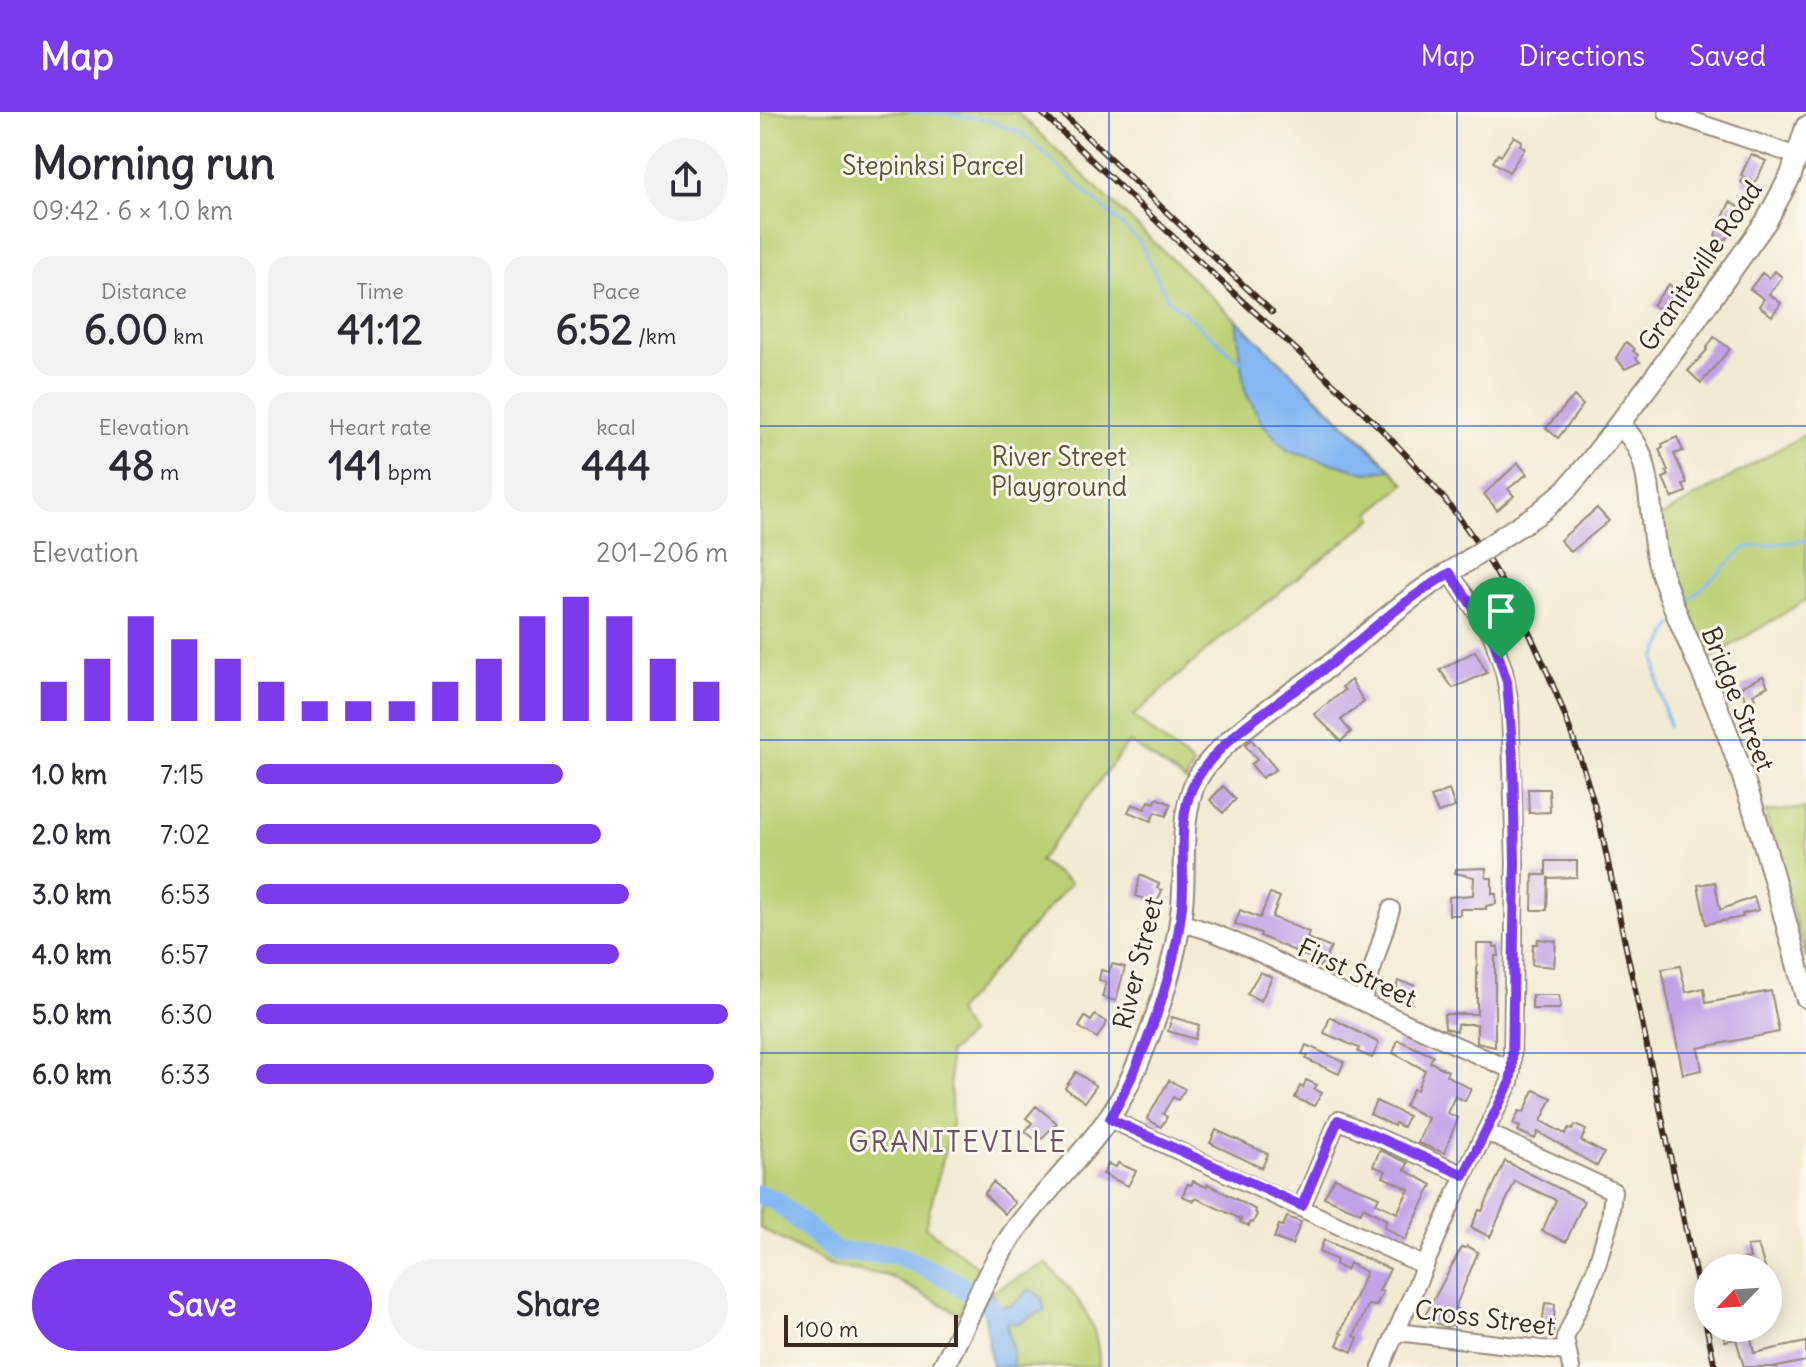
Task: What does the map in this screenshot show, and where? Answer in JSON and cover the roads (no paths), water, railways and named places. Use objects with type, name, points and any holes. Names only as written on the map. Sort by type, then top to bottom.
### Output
[{"type":"main road","name":"Graniteville Road","points":[[1619,426],[1767,220],[1791,175],[1806,127]]},
{"type":"main road","name":"River Street","points":[[943,1367],[1016,1230],[1110,1119],[1145,1045],[1180,923],[1185,821],[1192,788],[1211,760],[1250,725],[1406,602],[1539,513],[1565,491],[1619,426]]},
{"type":"main road","name":"Bridge Street","points":[[1619,426],[1635,441],[1644,462],[1658,562],[1741,772],[1806,997]]},
{"type":"street","points":[[1667,112],[1797,156]]},
{"type":"street","points":[[1381,1367],[1464,1175],[1510,1082],[1512,1070],[1515,862],[1510,704],[1504,671],[1492,635],[1450,573]]},
{"type":"street","points":[[1362,1002],[1391,909]]},
{"type":"street","name":"First Street","points":[[1180,923],[1250,950],[1512,1070]]},
{"type":"street","points":[[1110,1119],[1425,1266]]},
{"type":"street","points":[[1302,1206],[1338,1120],[1464,1175]]},
{"type":"street","points":[[1486,1132],[1613,1191],[1610,1220],[1600,1256],[1565,1338],[1569,1360]]},
{"type":"street","name":"Cross Street","points":[[1397,1332],[1569,1360]]},
{"type":"water","points":[[1236,319],[1392,470],[1367,473],[1288,451],[1262,423],[1245,391]]},
{"type":"water","points":[[1030,1289],[1041,1297],[1045,1310],[1018,1323],[1006,1323],[1013,1367],[992,1367],[984,1311],[990,1292],[1001,1306],[1012,1305]]},
{"type":"waterway","points":[[911,112],[987,120],[1022,133],[1140,242],[1167,298],[1242,360]]},
{"type":"waterway","points":[[1683,606],[1745,548],[1806,540]]},
{"type":"waterway","points":[[1669,726],[1655,658],[1673,624]]},
{"type":"waterway","points":[[760,1195],[775,1200],[835,1252],[895,1254],[950,1279],[992,1308]]},
{"type":"railway","points":[[1041,112],[1339,388],[1396,445],[1473,537],[1515,605],[1564,712],[1600,825],[1715,1367]]},
{"type":"railway","points":[[1061,112],[1272,312]]},
{"type":"district","name":"GRANITEVILLE","points":[[958,1142]]},
{"type":"park label","name":"Stepinksi Parcel","points":[[933,166]]},
{"type":"park label","name":"River Street Playground","points":[[1059,472]]}]
